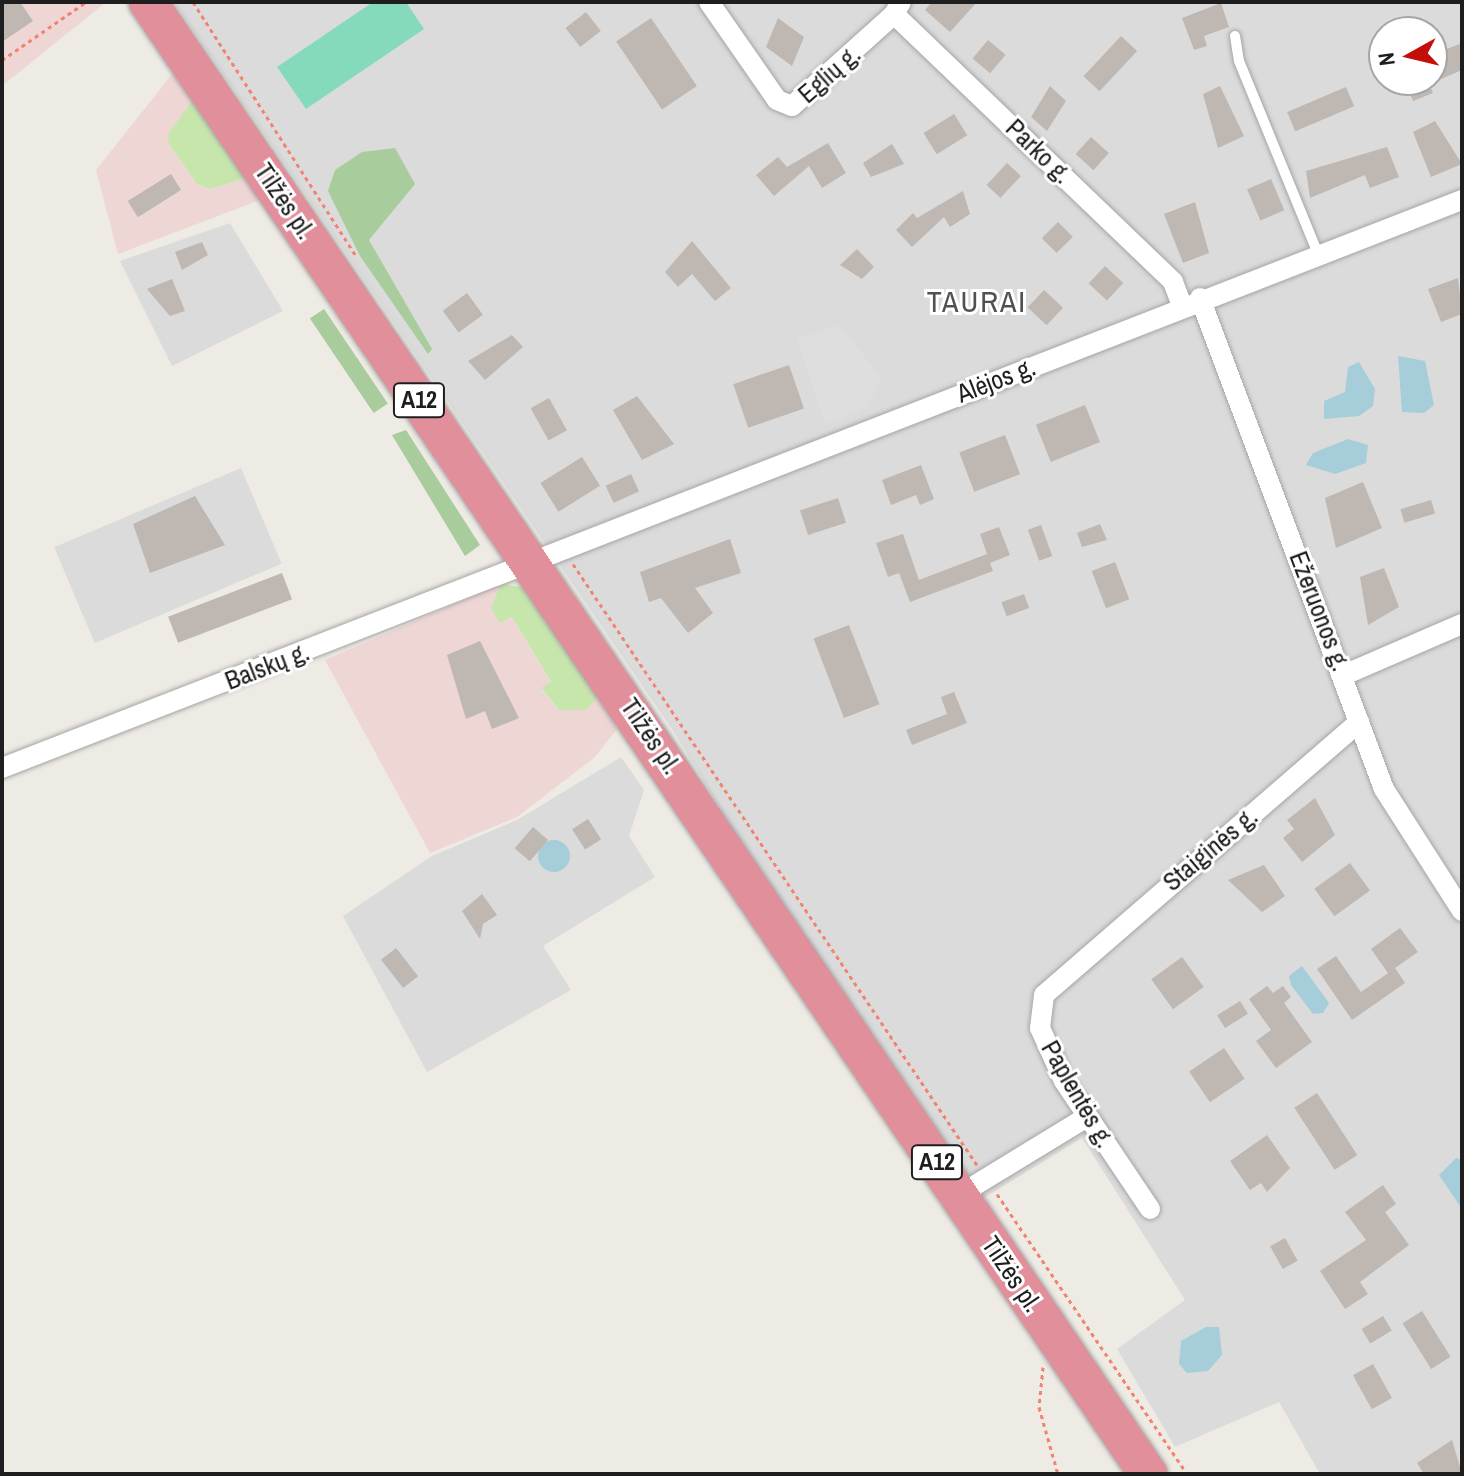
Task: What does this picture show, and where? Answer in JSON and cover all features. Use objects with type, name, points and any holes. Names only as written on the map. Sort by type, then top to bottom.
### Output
[{"type":"highway","name":"Tilžės pl.","points":[[148,2],[546,552],[973,1187],[1065,1351],[1148,1474]]},
{"type":"street","name":"Eglių g.","points":[[709,2],[777,100],[792,106],[898,8]]},
{"type":"street","name":"Parko g.","points":[[898,8],[1191,302]]},
{"type":"street","name":"Alėjos g.","points":[[546,552],[1462,200]]},
{"type":"street","name":"Ežeruonos g.","points":[[1191,302],[1399,817],[1462,911]]},
{"type":"street","name":"Balskų g.","points":[[2,768],[546,552]]},
{"type":"street","points":[[1344,675],[1462,624]]},
{"type":"street","name":"Staiginės g.","points":[[1061,976],[1359,722]]},
{"type":"street","name":"Paplentės g.","points":[[1061,976],[1044,995],[1040,1028],[1087,1117],[1150,1209]]},
{"type":"street","points":[[973,1187],[1087,1117]]},
{"type":"lane","points":[[1235,36],[1239,61],[1318,254]]},
{"type":"path","points":[[2,60],[86,2]]},
{"type":"path","points":[[193,2],[362,266]]},
{"type":"path","points":[[546,552],[973,1187],[1187,1474]]},
{"type":"path","points":[[1058,1474],[1036,1388],[1043,1366],[1065,1351]]},
{"type":"shaded area","points":[[2,2],[106,2],[2,86]]},
{"type":"shaded area","points":[[174,2],[1462,2],[1462,1474],[1320,1474],[1279,1402],[1175,1447],[1117,1349],[1185,1300],[1082,1138],[977,1202],[800,940],[674,732]]},
{"type":"shaded area","points":[[173,73],[195,97],[169,144],[197,184],[210,189],[243,179],[247,170],[268,197],[118,254],[96,170]]},
{"type":"shaded area","points":[[230,223],[283,311],[172,366],[120,261]]},
{"type":"shaded area","points":[[840,325],[881,378],[868,407],[825,424],[797,339]]},
{"type":"shaded area","points":[[241,468],[282,564],[95,643],[54,547]]},
{"type":"shaded area","points":[[501,584],[500,623],[512,617],[551,683],[541,689],[559,710],[586,710],[598,697],[617,729],[595,757],[517,817],[430,853],[325,660]]},
{"type":"shaded area","points":[[621,757],[644,790],[629,836],[655,877],[543,946],[571,990],[427,1072],[343,916],[432,856],[517,820]]},
{"type":"green space","points":[[373,2],[406,2],[424,29],[306,109],[277,67]]},
{"type":"green space","points":[[195,97],[247,170],[243,179],[210,189],[197,184],[169,144],[168,134]]},
{"type":"green space","points":[[395,148],[415,184],[369,240],[432,349],[428,354],[360,256],[328,191],[335,170],[362,152]]},
{"type":"green space","points":[[324,309],[388,404],[374,413],[310,319]]},
{"type":"green space","points":[[406,430],[480,545],[465,556],[392,435]]},
{"type":"green space","points":[[501,584],[522,587],[598,697],[586,710],[559,710],[541,688],[551,682],[512,617],[500,623],[491,608]]},
{"type":"water","points":[[1398,356],[1425,361],[1434,405],[1424,413],[1402,412]]},
{"type":"water","points":[[1359,362],[1375,389],[1373,406],[1359,416],[1324,419],[1324,401],[1345,392],[1348,367]]},
{"type":"water","points":[[1348,439],[1368,445],[1366,463],[1335,474],[1306,465],[1313,453]]},
{"type":"water","points":[[554,840],[565,845],[570,856],[565,867],[554,872],[543,867],[538,856],[543,845]]},
{"type":"water","points":[[1302,966],[1329,1003],[1323,1013],[1313,1014],[1291,985],[1289,976]]},
{"type":"water","points":[[1456,1158],[1462,1160],[1462,1209],[1439,1175]]},
{"type":"water","points":[[1206,1327],[1219,1327],[1222,1355],[1208,1371],[1187,1373],[1179,1364],[1181,1341]]},
{"type":"building","points":[[2,2],[20,2],[33,21],[2,42]]},
{"type":"building","points":[[932,2],[977,2],[950,32],[925,10]]},
{"type":"building","points":[[1221,3],[1229,27],[1204,36],[1207,46],[1194,50],[1182,18]]},
{"type":"building","points":[[586,12],[601,31],[580,47],[566,28]]},
{"type":"building","points":[[651,18],[697,86],[662,109],[616,41]]},
{"type":"building","points":[[778,18],[804,37],[792,66],[766,47]]},
{"type":"building","points":[[1121,36],[1137,51],[1100,91],[1083,76]]},
{"type":"building","points":[[988,40],[1006,55],[990,73],[973,58]]},
{"type":"building","points":[[1462,43],[1462,70],[1448,76],[1448,49]]},
{"type":"building","points":[[1050,86],[1066,101],[1047,131],[1031,117]]},
{"type":"building","points":[[1220,86],[1244,136],[1218,148],[1203,94]]},
{"type":"building","points":[[1346,87],[1354,106],[1295,131],[1287,112]]},
{"type":"building","points":[[954,114],[967,135],[937,154],[923,133]]},
{"type":"building","points":[[1435,121],[1462,164],[1431,177],[1413,132]]},
{"type":"building","points":[[1091,137],[1109,153],[1093,170],[1076,154]]},
{"type":"building","points":[[828,143],[846,173],[822,188],[809,166],[774,196],[756,175],[778,157],[787,167]]},
{"type":"building","points":[[892,144],[904,164],[871,177],[863,163]]},
{"type":"building","points":[[1387,147],[1399,177],[1370,188],[1365,175],[1310,198],[1306,171]]},
{"type":"building","points":[[1007,163],[1021,176],[1000,198],[987,185]]},
{"type":"building","points":[[171,174],[181,190],[138,217],[128,201]]},
{"type":"building","points":[[1271,179],[1284,210],[1260,220],[1247,189]]},
{"type":"building","points":[[963,191],[970,214],[950,227],[944,217],[912,247],[896,230],[913,213],[917,218]]},
{"type":"building","points":[[1195,202],[1209,253],[1183,263],[1164,214]]},
{"type":"building","points":[[1058,222],[1073,237],[1057,253],[1042,238]]},
{"type":"building","points":[[692,241],[731,288],[715,301],[692,274],[678,287],[665,272]]},
{"type":"building","points":[[202,242],[208,255],[182,270],[175,252]]},
{"type":"building","points":[[857,249],[874,267],[862,279],[840,265]]},
{"type":"building","points":[[1105,266],[1123,283],[1107,301],[1089,284]]},
{"type":"building","points":[[1458,278],[1462,314],[1441,322],[1428,289]]},
{"type":"building","points":[[172,279],[185,311],[170,316],[147,289]]},
{"type":"building","points":[[1044,290],[1063,308],[1047,325],[1028,308]]},
{"type":"building","points":[[467,293],[483,315],[459,332],[443,311]]},
{"type":"building","points":[[512,335],[523,347],[485,380],[468,361]]},
{"type":"building","points":[[789,365],[804,408],[748,428],[733,384]]},
{"type":"building","points":[[637,396],[674,444],[642,460],[613,410]]},
{"type":"building","points":[[549,398],[567,430],[549,441],[531,408]]},
{"type":"building","points":[[1085,405],[1100,442],[1051,462],[1036,425]]},
{"type":"building","points":[[1005,435],[1020,474],[974,492],[959,453]]},
{"type":"building","points":[[582,457],[600,486],[558,512],[540,483]]},
{"type":"building","points":[[921,465],[934,499],[920,505],[916,495],[891,505],[882,480]]},
{"type":"building","points":[[631,474],[639,491],[614,503],[606,486]]},
{"type":"building","points":[[1363,482],[1382,528],[1336,548],[1325,498]]},
{"type":"building","points":[[195,496],[225,545],[150,573],[133,524]]},
{"type":"building","points":[[838,498],[846,523],[808,535],[800,510]]},
{"type":"building","points":[[1431,500],[1435,513],[1404,523],[1400,509]]},
{"type":"building","points":[[1100,524],[1107,540],[1082,547],[1077,533]]},
{"type":"building","points":[[1041,525],[1052,556],[1039,561],[1028,530]]},
{"type":"building","points":[[999,527],[1010,555],[990,563],[993,571],[910,602],[899,573],[888,577],[876,543],[903,534],[919,580],[987,554],[980,534]]},
{"type":"building","points":[[730,539],[741,573],[695,588],[713,613],[688,633],[661,598],[649,602],[640,572]]},
{"type":"building","points":[[1115,562],[1129,599],[1106,608],[1092,571]]},
{"type":"building","points":[[1384,568],[1399,607],[1368,625],[1360,577]]},
{"type":"building","points":[[282,573],[292,599],[178,643],[168,617]]},
{"type":"building","points":[[1024,594],[1029,608],[1007,616],[1001,602]]},
{"type":"building","points":[[849,625],[879,704],[844,718],[814,639]]},
{"type":"building","points":[[480,641],[519,718],[492,729],[485,711],[466,719],[447,655]]},
{"type":"building","points":[[954,692],[967,723],[912,745],[906,730],[947,714],[941,697]]},
{"type":"building","points":[[1315,798],[1335,835],[1302,862],[1283,838],[1294,829],[1287,820]]},
{"type":"building","points":[[588,819],[601,839],[585,849],[572,829]]},
{"type":"building","points":[[533,827],[548,840],[530,861],[515,848]]},
{"type":"building","points":[[1350,863],[1370,891],[1334,916],[1314,889]]},
{"type":"building","points":[[1264,865],[1285,896],[1262,912],[1228,880]]},
{"type":"building","points":[[482,894],[497,915],[483,924],[480,939],[462,911]]},
{"type":"building","points":[[1400,928],[1418,952],[1395,968],[1405,983],[1352,1020],[1317,969],[1336,956],[1361,992],[1394,969],[1388,973],[1371,949]]},
{"type":"building","points":[[396,948],[418,976],[403,988],[381,960]]},
{"type":"building","points":[[1182,957],[1204,987],[1173,1009],[1151,979]]},
{"type":"building","points":[[1267,986],[1273,993],[1283,986],[1291,997],[1284,1003],[1312,1042],[1276,1068],[1256,1041],[1271,1030],[1249,999]]},
{"type":"building","points":[[1240,1001],[1248,1014],[1225,1028],[1217,1015]]},
{"type":"building","points":[[1224,1048],[1245,1079],[1210,1102],[1189,1071]]},
{"type":"building","points":[[1317,1093],[1357,1155],[1335,1170],[1294,1108]]},
{"type":"building","points":[[1267,1135],[1290,1168],[1267,1192],[1261,1183],[1250,1190],[1230,1161]]},
{"type":"building","points":[[1383,1185],[1396,1204],[1385,1212],[1409,1245],[1360,1282],[1368,1294],[1345,1309],[1320,1271],[1366,1240],[1345,1212]]},
{"type":"building","points":[[1285,1238],[1298,1261],[1283,1269],[1270,1246]]},
{"type":"building","points":[[1422,1311],[1451,1357],[1431,1369],[1402,1323]]},
{"type":"building","points":[[1383,1316],[1392,1331],[1370,1343],[1362,1329]]},
{"type":"building","points":[[1373,1364],[1392,1398],[1372,1409],[1353,1375]]},
{"type":"building","points":[[1452,1440],[1462,1474],[1424,1474],[1417,1463]]},
{"type":"district","name":"TAURAI","points":[[977,301]]}]
